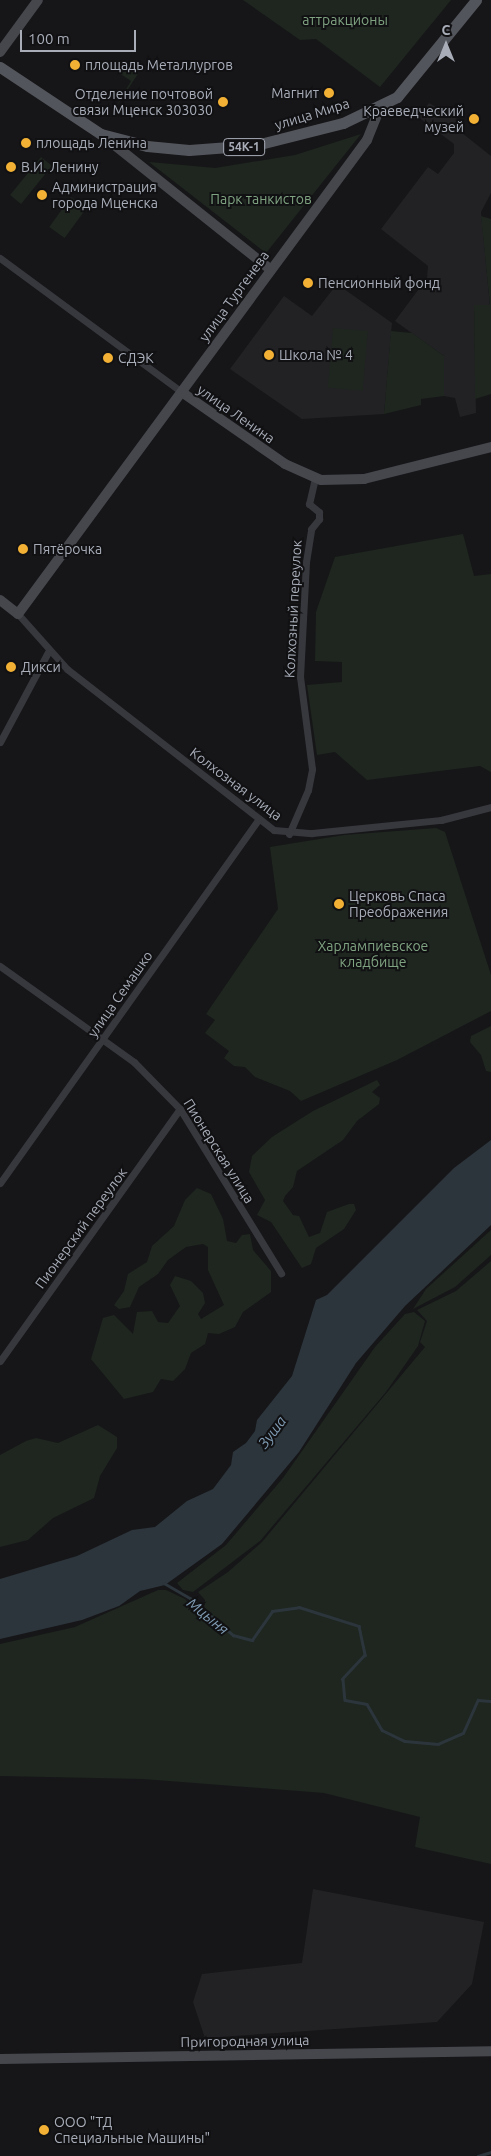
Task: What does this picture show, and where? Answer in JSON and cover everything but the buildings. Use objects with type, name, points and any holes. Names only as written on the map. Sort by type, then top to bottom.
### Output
[{"type":"main road","points":[[0,52],[38,0]]},
{"type":"main road","name":"улица Тургенева","points":[[18,614],[183,393],[366,140],[381,106],[417,76],[476,0]]},
{"type":"main road","name":"улица Мира","points":[[0,67],[101,134],[271,270]]},
{"type":"main road","name":"улица Мира","points":[[101,134],[152,147],[221,149],[288,139],[381,106]]},
{"type":"main road","name":"улица Ленина","points":[[183,393],[285,464],[315,479],[334,482],[364,479],[491,447]]},
{"type":"main road","points":[[0,600],[18,614]]},
{"type":"main road","name":"Пригородная улица","points":[[0,2059],[491,2051]]},
{"type":"street","name":"улица Ленина","points":[[0,258],[183,393]]},
{"type":"street","name":"Колхозный переулок","points":[[288,834],[308,790],[312,769],[300,677],[306,562],[311,529],[319,519],[319,512],[309,504],[315,479]]},
{"type":"street","name":"Колхозная улица","points":[[18,614],[48,652],[274,830],[288,834],[441,820],[491,806]]},
{"type":"street","points":[[0,742],[48,652]]},
{"type":"street","name":"улица Семашко","points":[[0,1183],[104,1040],[259,819]]},
{"type":"street","name":"Пионерская улица","points":[[0,966],[134,1062],[180,1109],[281,1273]]},
{"type":"street","name":"Пионерский переулок","points":[[0,1361],[180,1109]]},
{"type":"shaded area","points":[[429,103],[464,123],[462,133],[491,156],[491,193],[481,212],[490,306],[474,306],[476,413],[460,417],[455,398],[444,396],[444,356],[395,321],[427,278],[428,266],[381,229],[428,167],[438,174],[454,153],[454,144],[418,117]]},
{"type":"shaded area","points":[[337,284],[392,323],[384,414],[302,419],[230,369],[284,296],[312,316]]},
{"type":"shaded area","points":[[313,1889],[484,1922],[472,1984],[437,2022],[205,2038],[193,2002],[202,1974],[302,1963]]},
{"type":"green space","name":"аттракционы","points":[[243,0],[451,0],[380,87],[316,39],[300,40]]},
{"type":"green space","points":[[115,65],[138,74],[114,110],[131,81],[113,69]]},
{"type":"green space","name":"Парк танкистов","points":[[361,134],[266,253],[149,162],[215,168],[295,155]]},
{"type":"green space","points":[[41,157],[52,166],[21,204],[10,195]]},
{"type":"green space","points":[[71,197],[86,208],[65,238],[49,227]]},
{"type":"green space","points":[[481,216],[491,219],[491,394],[475,399],[474,305],[490,305]]},
{"type":"green space","points":[[333,328],[368,331],[363,391],[328,388]]},
{"type":"green space","points":[[391,331],[412,333],[444,356],[444,396],[421,399],[421,405],[384,414]]},
{"type":"green space","points":[[463,534],[474,576],[491,574],[491,772],[480,766],[367,780],[335,752],[317,755],[307,685],[342,682],[342,662],[315,661],[316,612],[335,557]]},
{"type":"green space","name":"Харлампиевское кладбище","points":[[436,828],[445,832],[491,975],[491,1011],[397,1060],[301,1101],[290,1091],[255,1077],[245,1067],[234,1066],[224,1058],[229,1051],[205,1033],[215,1020],[206,1014],[278,909],[270,847],[344,835]]},
{"type":"green space","points":[[491,1026],[491,1072],[486,1071],[481,1055],[470,1042],[471,1036]]},
{"type":"green space","points":[[377,1080],[380,1085],[372,1092],[380,1098],[379,1104],[357,1121],[343,1140],[297,1171],[293,1187],[283,1201],[293,1215],[299,1216],[309,1237],[320,1233],[327,1212],[349,1204],[354,1204],[356,1210],[344,1229],[316,1248],[311,1264],[302,1268],[271,1222],[257,1215],[265,1200],[249,1172],[252,1156],[272,1137],[313,1111]]},
{"type":"green space","points":[[197,1188],[211,1194],[223,1219],[227,1241],[236,1243],[242,1235],[250,1234],[253,1250],[271,1271],[271,1292],[243,1312],[235,1327],[219,1334],[208,1333],[205,1344],[191,1353],[185,1369],[173,1381],[161,1379],[153,1392],[124,1399],[91,1359],[103,1318],[114,1315],[133,1334],[137,1312],[152,1311],[158,1322],[168,1323],[180,1306],[170,1285],[175,1276],[191,1281],[203,1293],[205,1303],[198,1314],[201,1319],[224,1305],[208,1270],[208,1247],[203,1244],[186,1247],[168,1260],[158,1274],[139,1287],[130,1307],[119,1309],[114,1305],[124,1291],[128,1274],[147,1262],[152,1246],[174,1226],[185,1200]]},
{"type":"green space","points":[[491,1230],[491,1255],[455,1287],[413,1309],[426,1289]]},
{"type":"green space","points":[[491,1261],[491,1864],[415,1847],[420,1817],[324,1793],[143,1779],[0,1776],[0,1644],[75,1627],[158,1590],[166,1590],[185,1599],[203,1619],[205,1600],[198,1592],[228,1572],[262,1542],[425,1347],[420,1342],[427,1321],[417,1310],[456,1291]]},
{"type":"green space","points":[[414,1312],[425,1321],[418,1346],[386,1392],[260,1541],[193,1592],[183,1590],[177,1583],[226,1545],[283,1478],[375,1347],[405,1314]]},
{"type":"green space","points":[[98,1425],[117,1437],[117,1448],[100,1476],[94,1498],[53,1518],[28,1540],[0,1547],[0,1455],[26,1441],[36,1438],[58,1443]]},
{"type":"water","name":"Зуша","points":[[491,1140],[491,1225],[405,1306],[356,1363],[299,1452],[222,1544],[165,1585],[140,1591],[119,1606],[82,1620],[0,1639],[0,1579],[77,1556],[132,1530],[155,1527],[187,1501],[213,1489],[231,1465],[233,1452],[246,1443],[255,1431],[257,1420],[292,1376],[316,1300],[327,1295],[454,1168]]},
{"type":"waterway","name":"Мцыня","points":[[164,1583],[190,1598],[233,1635],[252,1640],[272,1611],[299,1607],[359,1626],[365,1655],[343,1679],[345,1700],[367,1704],[382,1730],[405,1741],[438,1744],[463,1733],[478,1700],[491,1701]]},
{"type":"waterway","name":"Мцыня","points":[[478,2156],[491,2152]]},
{"type":"place","name":"площадь Металлургов","points":[[75,65]]},
{"type":"place","name":"Магнит","points":[[329,93]]},
{"type":"place","name":"Отделение почтовой связи Мценск 303030","points":[[223,102]]},
{"type":"place","name":"Краеведческий музей","points":[[474,119]]},
{"type":"place","name":"площадь Ленина","points":[[26,143]]},
{"type":"place","name":"В.И. Ленину","points":[[11,167]]},
{"type":"place","name":"Администрация города Мценска","points":[[42,195]]},
{"type":"place","name":"Пенсионный фонд","points":[[308,283]]},
{"type":"place","name":"Школа № 4","points":[[269,355]]},
{"type":"place","name":"СДЭК","points":[[108,358]]},
{"type":"place","name":"Пятёрочка","points":[[23,549]]},
{"type":"place","name":"Дикси","points":[[11,667]]},
{"type":"place","name":"Церковь Спаса Преображения","points":[[339,904]]},
{"type":"place","name":"ООО \"ТД Специальные Машины\"","points":[[44,2130]]}]
